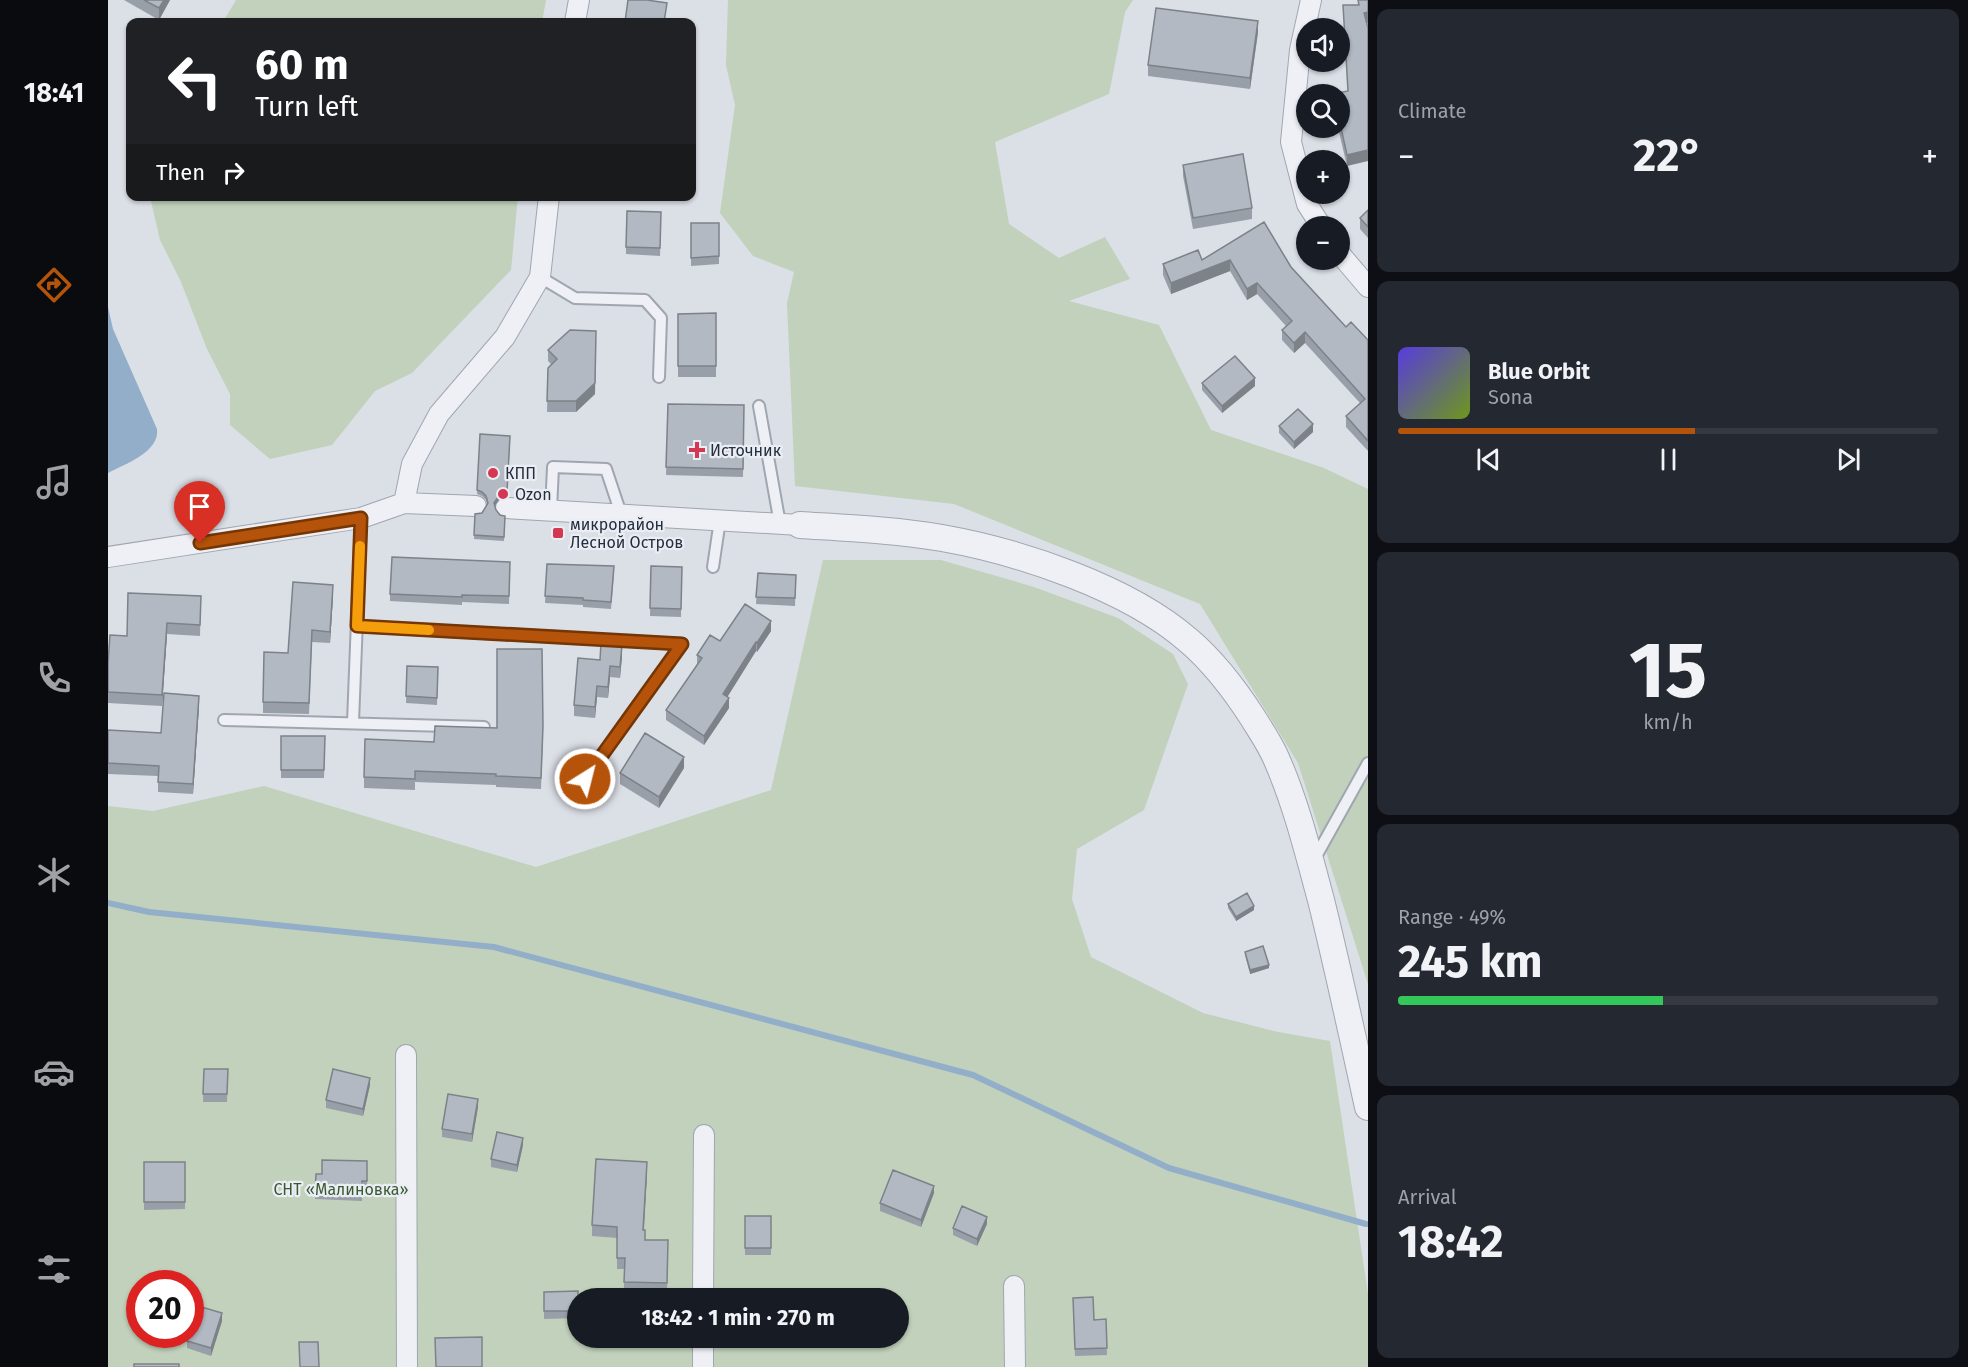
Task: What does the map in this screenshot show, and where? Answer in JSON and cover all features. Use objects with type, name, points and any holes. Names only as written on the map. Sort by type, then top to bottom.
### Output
[{"type":"street","points":[[576,18],[579,0]]},
{"type":"street","points":[[1311,0],[1300,50],[1291,142],[1307,204],[1315,216]]},
{"type":"street","points":[[404,502],[412,464],[439,414],[505,337],[540,278],[548,201]]},
{"type":"street","points":[[1350,266],[1368,287]]},
{"type":"street","points":[[108,557],[361,518],[404,502],[476,506]]},
{"type":"street","points":[[506,508],[720,520],[908,534],[944,539],[987,549],[1073,575],[1117,593],[1164,622],[1188,639],[1226,680],[1276,757],[1312,864],[1340,977],[1368,1107]]},
{"type":"street","points":[[406,1055],[406,1367]]},
{"type":"street","points":[[703,1288],[704,1135]]},
{"type":"street","points":[[1014,1286],[1015,1367]]},
{"type":"street","points":[[703,1348],[703,1367]]},
{"type":"lane","points":[[540,278],[575,298],[645,300],[661,318],[659,377]]},
{"type":"lane","points":[[759,406],[790,525]]},
{"type":"lane","points":[[551,510],[553,467],[606,469],[621,514]]},
{"type":"lane","points":[[353,722],[361,518]]},
{"type":"lane","points":[[713,567],[720,520]]},
{"type":"lane","points":[[357,626],[682,644],[585,779]]},
{"type":"lane","points":[[224,720],[484,727]]},
{"type":"lane","points":[[1312,864],[1368,763]]},
{"type":"green space","points":[[236,0],[546,0],[543,18],[225,18]]},
{"type":"green space","points":[[728,0],[1133,0],[1125,12],[1109,94],[995,142],[1009,224],[1059,258],[1105,237],[1130,279],[1069,301],[1159,325],[1211,430],[1324,468],[1368,489],[1368,984],[1298,763],[1200,604],[954,504],[795,486],[787,303],[794,272],[753,256],[720,213],[735,105],[726,65]]},
{"type":"green space","points":[[151,201],[518,201],[511,270],[412,373],[375,391],[332,445],[270,459],[230,425],[230,394],[207,349],[181,282],[160,240]]},
{"type":"green space","name":"СНТ «Малиновка»","points":[[823,560],[941,560],[1034,587],[1118,618],[1173,654],[1188,684],[1144,810],[1077,849],[1072,899],[1091,957],[1203,1013],[1278,1032],[1330,1041],[1368,1294],[1368,1367],[108,1367],[108,806],[153,811],[264,786],[536,867],[771,790]]},
{"type":"water","points":[[108,307],[113,329],[157,429],[153,444],[147,451],[108,473]]},
{"type":"building","points":[[144,0],[164,0],[159,8]]},
{"type":"building","points":[[628,0],[667,3],[665,18],[626,18]]},
{"type":"building","points":[[1358,0],[1368,0],[1368,12],[1364,13],[1368,28],[1368,150],[1350,154],[1350,150],[1346,150],[1343,138],[1350,138],[1350,84],[1348,84],[1347,72],[1350,72],[1350,18],[1344,18],[1343,5],[1359,5]]},
{"type":"building","points":[[1156,8],[1258,21],[1250,78],[1148,65]]},
{"type":"building","points":[[1243,154],[1252,208],[1193,218],[1183,165]]},
{"type":"building","points":[[1368,210],[1368,227],[1360,218]]},
{"type":"building","points":[[627,211],[661,212],[660,248],[626,247]]},
{"type":"building","points":[[1264,222],[1291,267],[1346,327],[1351,322],[1368,340],[1368,441],[1346,416],[1365,399],[1305,332],[1294,343],[1282,330],[1292,321],[1257,283],[1247,289],[1230,260],[1171,283],[1163,264],[1198,250],[1202,260]]},
{"type":"building","points":[[691,223],[719,223],[719,256],[691,258]]},
{"type":"building","points":[[716,313],[716,366],[678,366],[678,314]]},
{"type":"building","points":[[570,330],[596,331],[595,383],[576,401],[547,401],[548,368],[557,359],[548,350]]},
{"type":"building","points":[[1235,356],[1255,378],[1222,406],[1202,383]]},
{"type":"building","points":[[668,404],[744,405],[743,469],[666,467]]},
{"type":"building","points":[[1298,409],[1313,424],[1294,442],[1279,426]]},
{"type":"building","name":"КПП","points":[[480,434],[510,436],[507,492],[500,494],[494,503],[500,515],[505,516],[504,537],[474,535],[475,514],[482,513],[488,503],[486,496],[477,490]]},
{"type":"building","points":[[392,557],[510,562],[509,596],[390,594]]},
{"type":"building","points":[[547,564],[614,566],[611,602],[545,596]]},
{"type":"building","points":[[651,566],[682,567],[681,609],[650,608]]},
{"type":"building","points":[[758,573],[796,575],[795,598],[756,597]]},
{"type":"building","points":[[293,582],[333,585],[330,632],[312,630],[309,703],[263,702],[264,652],[288,653]]},
{"type":"building","points":[[128,593],[201,596],[200,625],[167,623],[162,695],[108,692],[110,635],[127,636]]},
{"type":"building","points":[[745,604],[771,621],[723,694],[729,698],[704,736],[666,710],[702,658],[697,655],[710,635],[720,641]]},
{"type":"building","points":[[601,643],[622,645],[620,667],[610,666],[608,687],[597,686],[595,707],[574,705],[578,658],[600,660]]},
{"type":"building","points":[[497,649],[542,649],[541,778],[415,771],[415,779],[364,777],[365,739],[434,742],[435,726],[497,728]]},
{"type":"building","points":[[407,666],[438,667],[437,698],[406,696]]},
{"type":"building","points":[[164,693],[199,696],[193,784],[158,782],[159,766],[108,763],[108,730],[161,733]]},
{"type":"building","points":[[645,733],[684,757],[659,797],[620,773]]},
{"type":"building","points":[[281,736],[325,736],[324,770],[281,770]]},
{"type":"building","points":[[1247,893],[1254,906],[1236,917],[1228,904]]},
{"type":"building","points":[[1263,946],[1269,965],[1250,970],[1245,952]]},
{"type":"building","points":[[204,1069],[228,1069],[227,1094],[203,1094]]},
{"type":"building","points":[[333,1069],[370,1078],[363,1109],[326,1100]]},
{"type":"building","points":[[448,1094],[478,1099],[472,1134],[442,1129]]},
{"type":"building","points":[[497,1132],[523,1138],[517,1165],[491,1159]]},
{"type":"building","points":[[596,1159],[647,1162],[643,1230],[645,1230],[645,1240],[668,1240],[667,1283],[624,1282],[625,1258],[617,1258],[617,1227],[592,1225]]},
{"type":"building","points":[[322,1160],[367,1161],[367,1181],[362,1181],[362,1193],[315,1192],[316,1174],[322,1174]]},
{"type":"building","points":[[144,1162],[185,1162],[185,1202],[144,1202]]},
{"type":"building","points":[[893,1170],[934,1186],[921,1220],[880,1203]]},
{"type":"building","points":[[962,1206],[987,1217],[977,1239],[953,1228]]},
{"type":"building","points":[[745,1216],[771,1216],[771,1248],[745,1248]]},
{"type":"building","points":[[567,1291],[567,1311],[544,1311],[544,1292]]},
{"type":"building","points":[[1093,1297],[1094,1320],[1106,1319],[1107,1348],[1075,1349],[1073,1298]]},
{"type":"building","points":[[204,1308],[222,1313],[211,1348],[204,1346]]},
{"type":"building","points":[[482,1337],[482,1367],[436,1367],[435,1338]]},
{"type":"building","points":[[299,1342],[318,1342],[319,1367],[300,1367]]},
{"type":"building","points":[[134,1364],[179,1364],[179,1367],[134,1367]]},
{"type":"waterway","points":[[108,903],[149,912],[494,947],[973,1075],[1169,1168],[1366,1224]]},
{"type":"slow traffic","points":[[360,546],[357,626],[429,630]]},
{"type":"place","name":"Источник","points":[[697,450]]},
{"type":"place","name":"КПП","points":[[493,473]]},
{"type":"place","name":"Ozon","points":[[503,494]]},
{"type":"place","name":"микрорайон Лесной Остров","points":[[558,533]]},
{"type":"route","points":[[200,543],[361,518],[357,626],[682,644],[585,779]]}]
